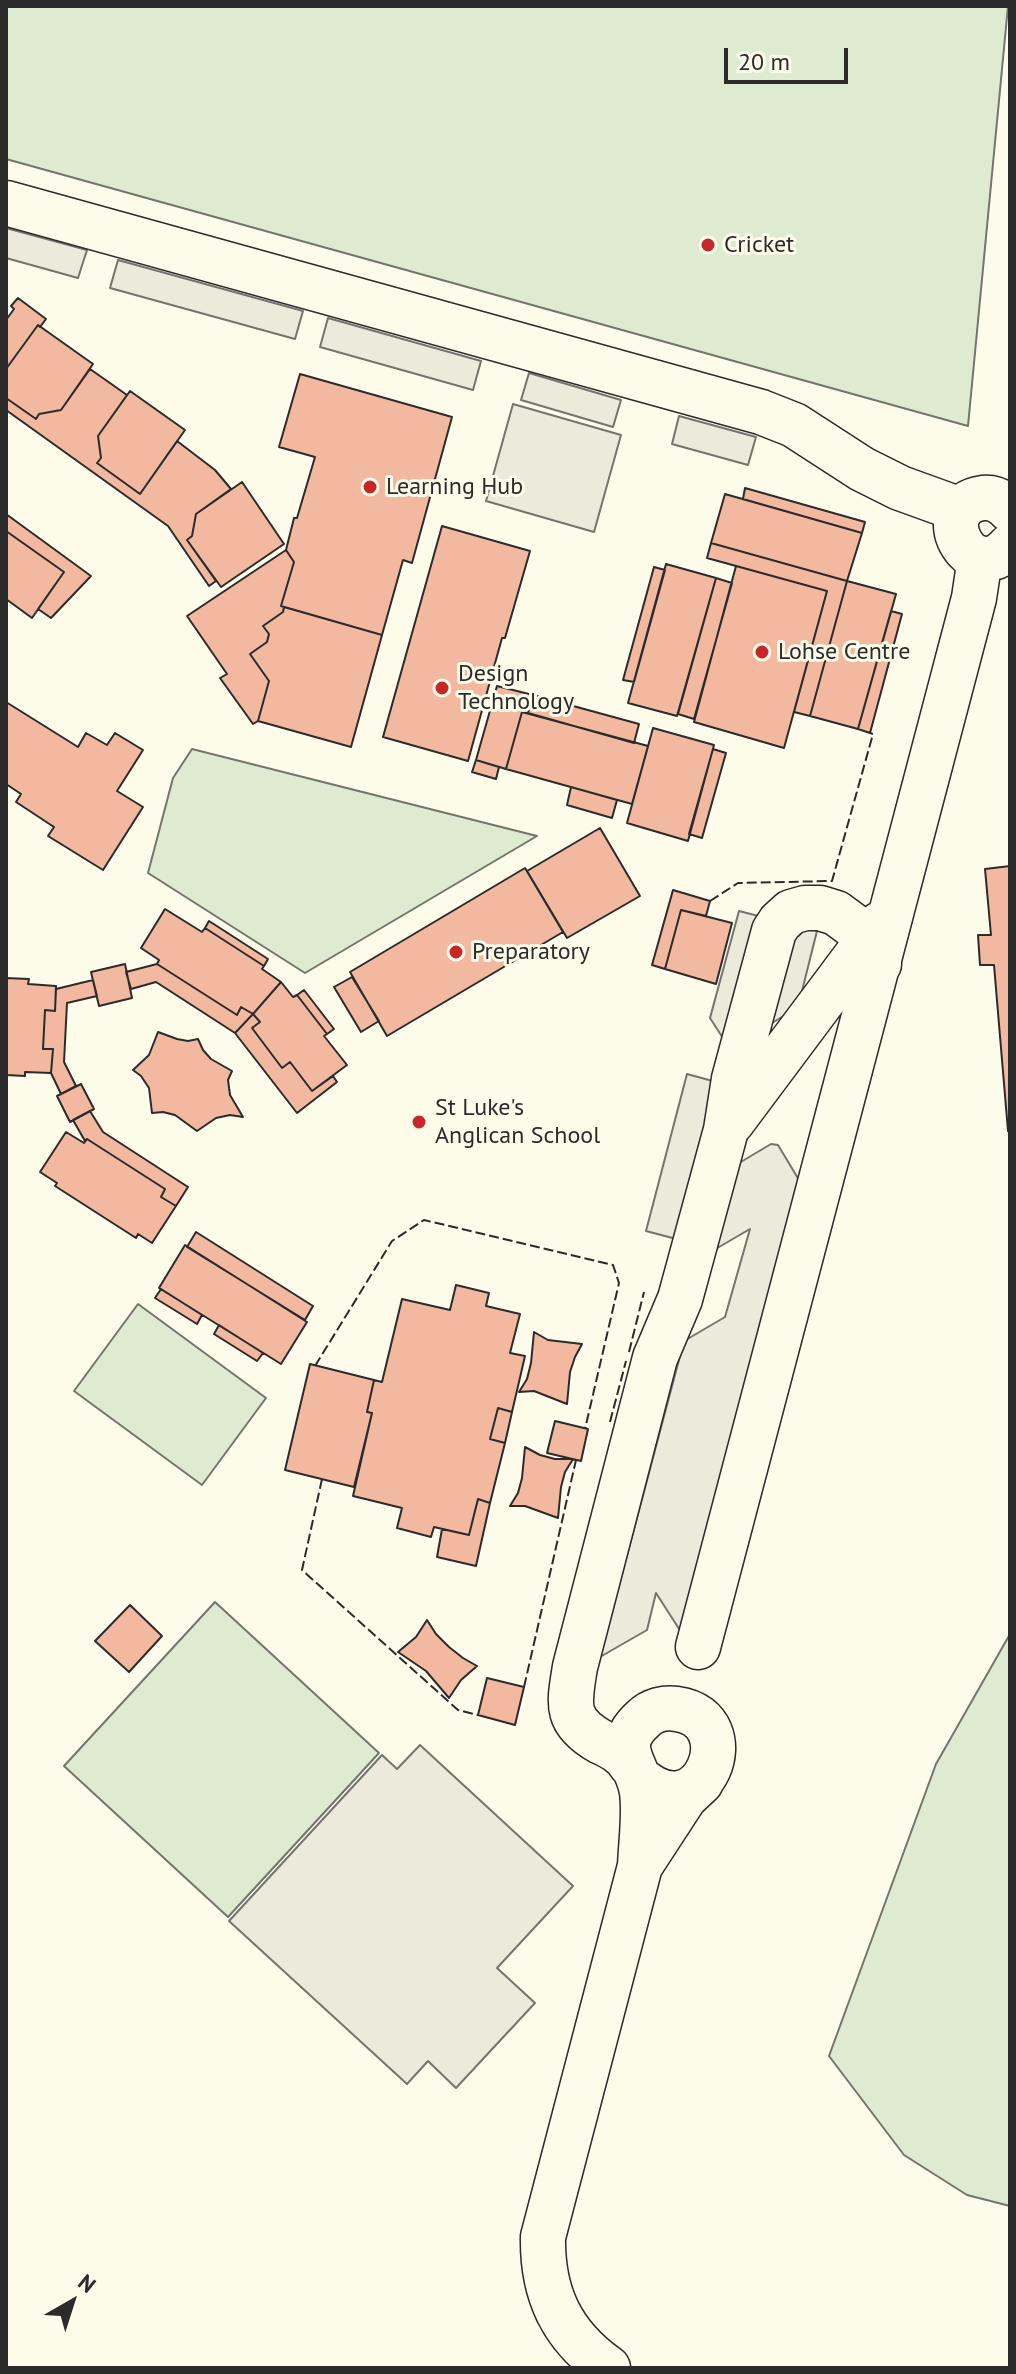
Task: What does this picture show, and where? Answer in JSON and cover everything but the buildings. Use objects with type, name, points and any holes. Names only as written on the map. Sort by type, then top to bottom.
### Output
[{"type":"street","points":[[6,203],[761,412],[794,425],[862,469],[900,488],[961,510]]},
{"type":"street","points":[[640,1866],[685,1797],[710,1770],[713,1742],[704,1715],[698,1647],[843,1101],[875,951],[895,903],[974,598],[995,552],[971,554],[958,539],[956,529],[961,510],[969,503],[989,498],[999,500],[1010,510]]},
{"type":"street","points":[[701,1782],[689,1790],[675,1793],[660,1792],[648,1786],[623,1753],[592,1737],[576,1724],[571,1705],[573,1679],[655,1358],[680,1299],[726,1130],[734,1079],[769,944],[780,922],[791,912],[820,908],[836,913],[875,951]]},
{"type":"street","points":[[726,1130],[761,1083],[875,951]]},
{"type":"street","points":[[761,1083],[787,1065],[810,1065],[832,1075],[839,1082],[843,1101]]},
{"type":"street","points":[[608,2368],[575,2338],[559,2314],[548,2291],[542,2265],[543,2237],[640,1866],[642,1799],[628,1751],[630,1737],[636,1725],[658,1703],[698,1647]]},
{"type":"street","points":[[646,1715],[659,1709],[687,1711],[699,1718],[709,1731]]},
{"type":"green space","points":[[6,6],[1008,6],[968,426],[6,159]]},
{"type":"green space","points":[[192,749],[537,836],[305,973],[148,873],[173,778]]},
{"type":"green space","points":[[138,1304],[266,1398],[202,1485],[74,1391]]},
{"type":"green space","points":[[215,1602],[379,1753],[228,1917],[64,1766]]},
{"type":"green space","points":[[1010,1634],[1010,2206],[967,2195],[904,2155],[829,2056],[936,1764]]},
{"type":"shaded area","points":[[6,228],[87,250],[78,278],[6,258]]},
{"type":"shaded area","points":[[118,260],[303,311],[295,339],[110,288]]},
{"type":"shaded area","points":[[328,318],[481,361],[473,390],[320,347]]},
{"type":"shaded area","points":[[529,373],[621,400],[613,427],[521,400]]},
{"type":"shaded area","points":[[513,404],[621,435],[594,532],[486,501]]},
{"type":"shaded area","points":[[679,416],[756,437],[748,465],[672,444]]},
{"type":"shaded area","points":[[739,911],[817,931],[798,1007],[730,1049],[710,1018]]},
{"type":"shaded area","points":[[687,1074],[720,1083],[680,1240],[646,1231]]},
{"type":"shaded area","points":[[771,1144],[778,1145],[802,1185],[683,1635],[656,1593],[647,1630],[600,1657],[684,1341],[725,1317],[750,1229],[707,1254],[729,1169]]},
{"type":"shaded area","points":[[420,1745],[573,1886],[497,1968],[535,2003],[456,2088],[428,2061],[407,2084],[229,1921],[382,1755],[397,1769]]},
{"type":"fence","points":[[710,901],[738,883],[832,881],[873,734],[870,733]]},
{"type":"fence","points":[[315,1366],[392,1241],[424,1220],[613,1265],[619,1283],[585,1429]]},
{"type":"fence","points":[[629,1352],[644,1292]]},
{"type":"fence","points":[[610,1422],[626,1361]]},
{"type":"fence","points":[[524,1687],[576,1460]]},
{"type":"fence","points":[[322,1479],[302,1570],[458,1710],[478,1715]]},
{"type":"place","name":"Cricket","points":[[708,245]]},
{"type":"place","name":"Learning Hub","points":[[370,487]]},
{"type":"place","name":"Lohse Centre","points":[[762,652]]},
{"type":"place","name":"Design Technology","points":[[442,688]]},
{"type":"place","name":"Preparatory","points":[[456,952]]},
{"type":"place","name":"St Luke's Anglican School","points":[[419,1122]]}]
